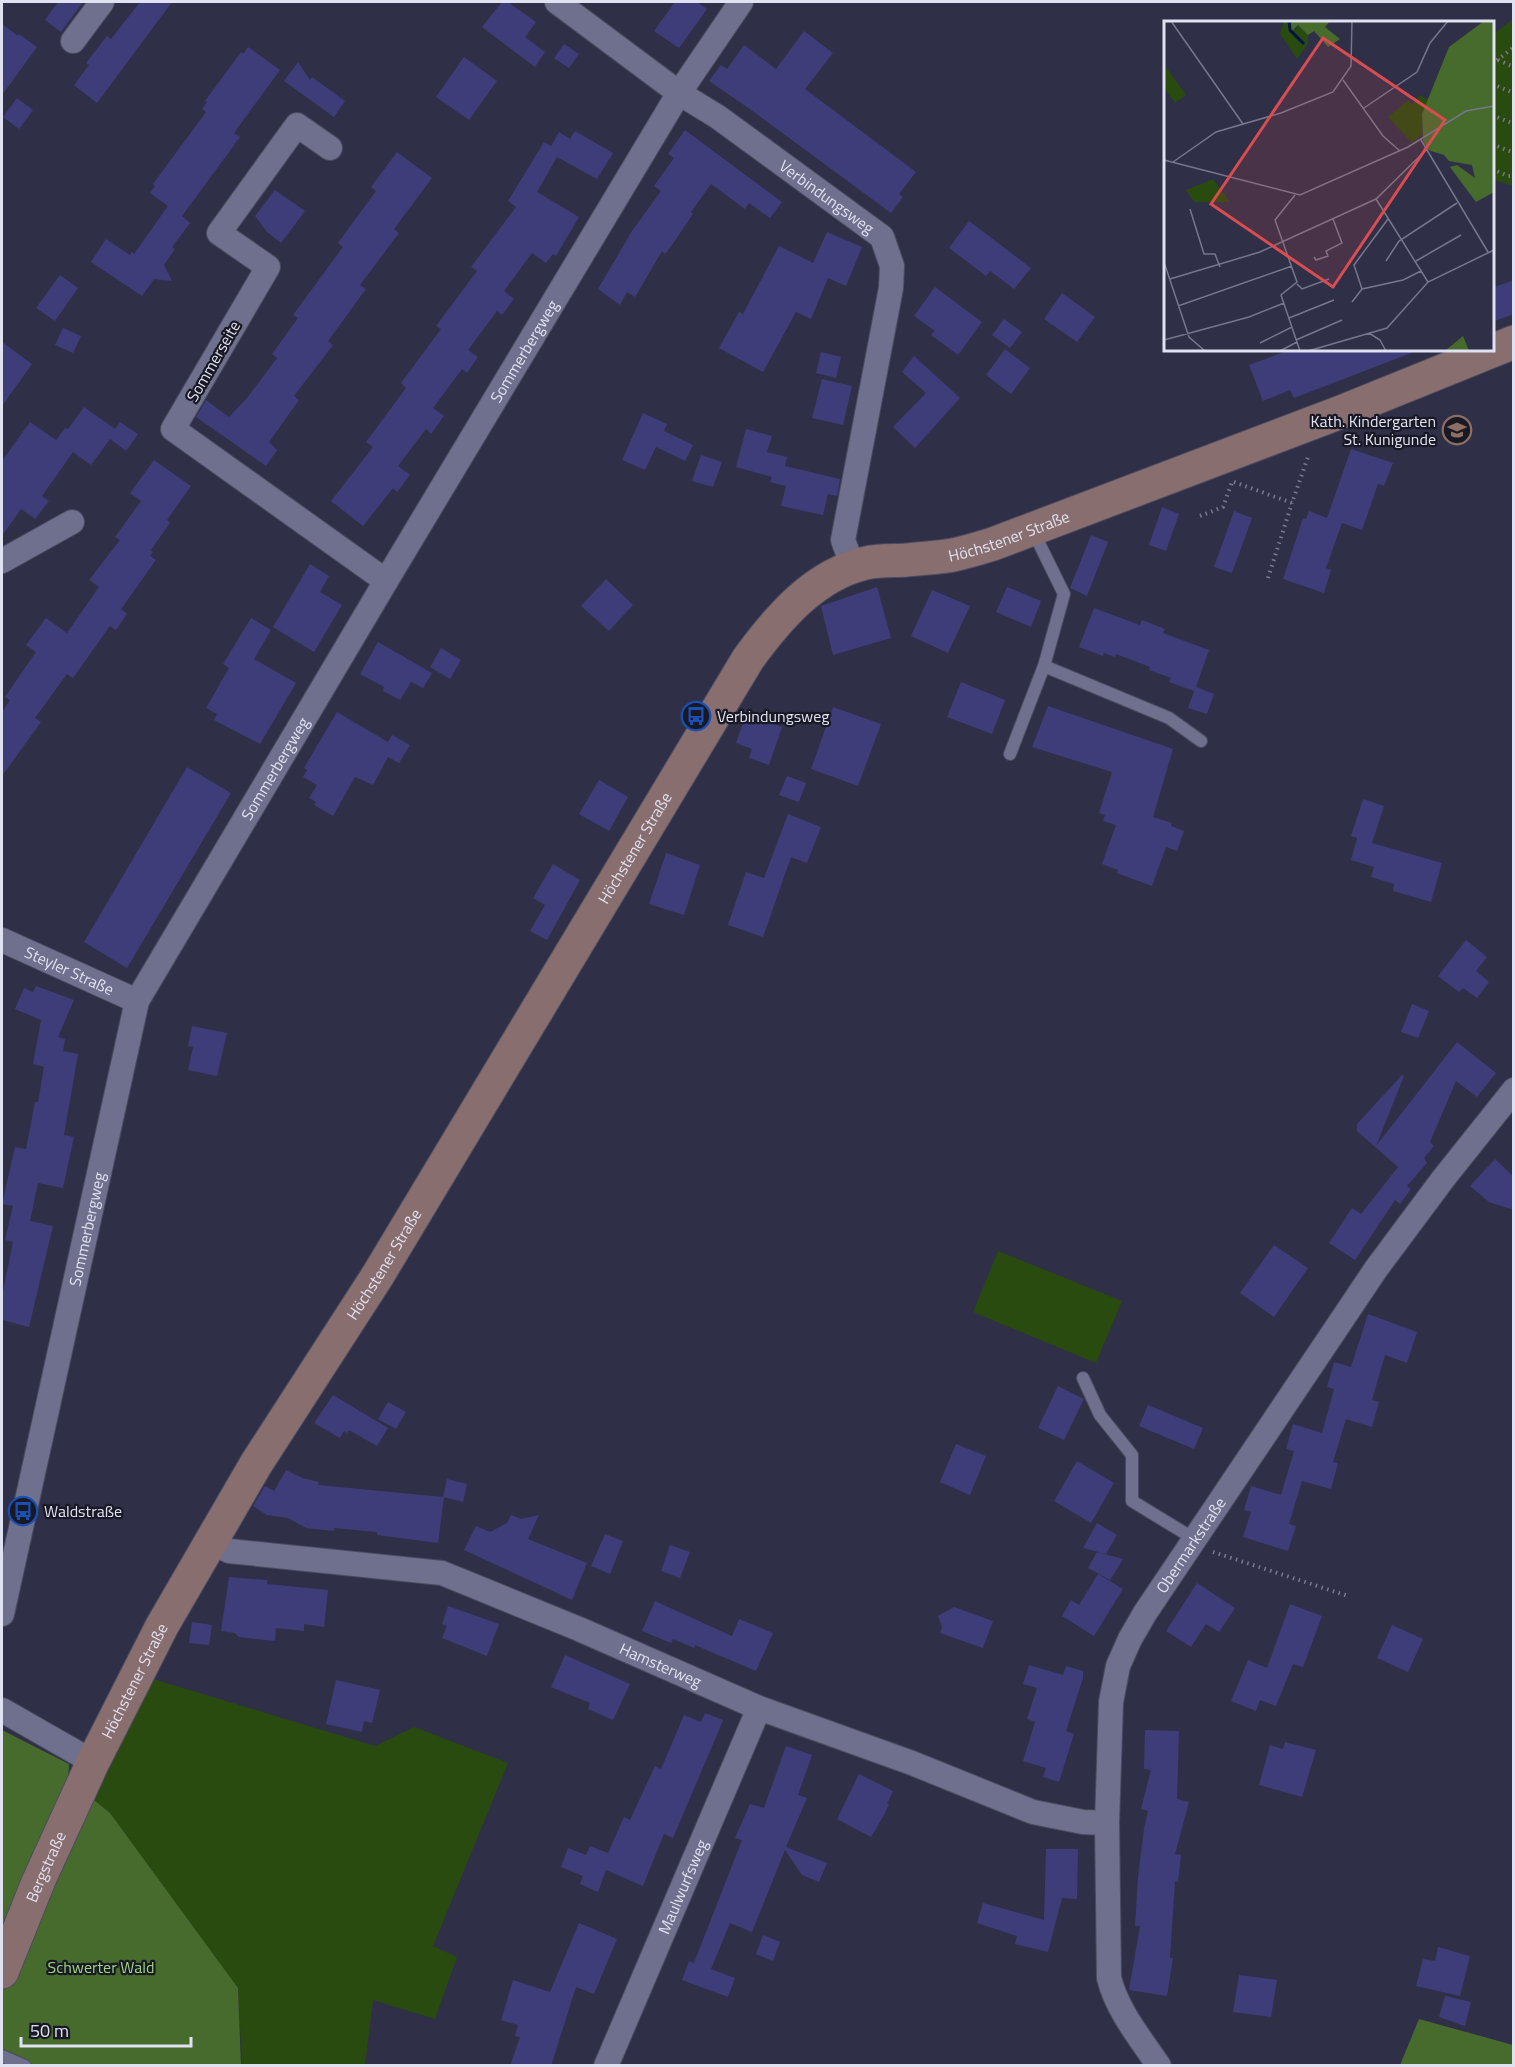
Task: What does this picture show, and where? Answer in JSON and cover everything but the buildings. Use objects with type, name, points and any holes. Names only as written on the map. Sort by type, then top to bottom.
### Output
[{"type":"main road","name":"Höchstener Straße","points":[[1494,350],[1514,342]]},
{"type":"main road","name":"Höchstener Straße","points":[[93,1762],[162,1626],[292,1406],[384,1265],[748,659],[777,622],[806,593],[831,576],[853,567],[868,562],[952,555],[993,544],[1341,412],[1492,351]]},
{"type":"main road","name":"Bergstraße","points":[[2,1972],[39,1880],[93,1762]]},
{"type":"street","points":[[73,41],[102,2]]},
{"type":"street","name":"Verbindungsweg","points":[[557,2],[679,93],[718,117],[882,237],[892,266],[891,288],[843,540],[853,567]]},
{"type":"street","name":"Sommerbergweg","points":[[2,1614],[137,1000],[679,93],[741,2]]},
{"type":"street","name":"Sommerseite","points":[[330,148],[297,125],[219,233],[268,267],[172,429],[386,581]]},
{"type":"street","points":[[2,561],[72,522]]},
{"type":"street","name":"Steyler Straße","points":[[2,940],[137,1000]]},
{"type":"street","name":"Obermarkstraße","points":[[1159,2066],[1120,2006],[1108,1978],[1107,1823],[1111,1702],[1118,1666],[1145,1613],[1381,1261],[1514,1090]]},
{"type":"street","name":"Hamsterweg","points":[[211,1541],[229,1551],[442,1573],[579,1629],[759,1708],[912,1763],[1033,1812],[1083,1822],[1107,1823]]},
{"type":"street","name":"Maulwurfsweg","points":[[606,2066],[759,1708]]},
{"type":"street","points":[[2,1710],[93,1762]]},
{"type":"lane","points":[[1010,754],[1044,666],[1064,594],[1033,530]]},
{"type":"lane","points":[[1044,666],[1168,718],[1202,741]]},
{"type":"lane","points":[[1083,1378],[1100,1415],[1132,1455],[1132,1501],[1194,1543]]},
{"type":"lane","points":[[2,2056],[25,2066]]},
{"type":"path","points":[[1494,62],[1514,47]]},
{"type":"path","points":[[1497,60],[1514,67]]},
{"type":"path","points":[[1494,85],[1514,93]]},
{"type":"path","points":[[1494,116],[1514,124]]},
{"type":"path","points":[[1494,145],[1514,153]]},
{"type":"path","points":[[1494,171],[1514,176]]},
{"type":"path","points":[[1268,578],[1309,454]]},
{"type":"path","points":[[1194,467],[1292,503]]},
{"type":"path","points":[[1200,516],[1223,507],[1232,481]]},
{"type":"path","points":[[1194,1543],[1348,1596]]},
{"type":"green space","points":[[1513,19],[1513,186],[1494,180],[1494,33]]},
{"type":"green space","points":[[998,1251],[1122,1301],[1096,1363],[973,1312]]},
{"type":"green space","points":[[153,1679],[375,1746],[414,1727],[508,1763],[433,1946],[457,1957],[435,2019],[373,2000],[365,2065],[242,2065],[238,1988],[110,1813],[94,1800]]},
{"type":"green space","name":"Schwerter Wald","points":[[2,1730],[69,1764],[68,1787],[94,1800],[110,1813],[238,1988],[241,2065],[2,2065]]},
{"type":"green space","points":[[1419,2019],[1513,2045],[1513,2065],[1400,2065]]},
{"type":"place","name":"Kath. Kindergarten St. Kunigunde","points":[[1457,430]]},
{"type":"place","name":"Verbindungsweg","points":[[696,716]]},
{"type":"place","name":"Waldstraße","points":[[23,1511]]}]
